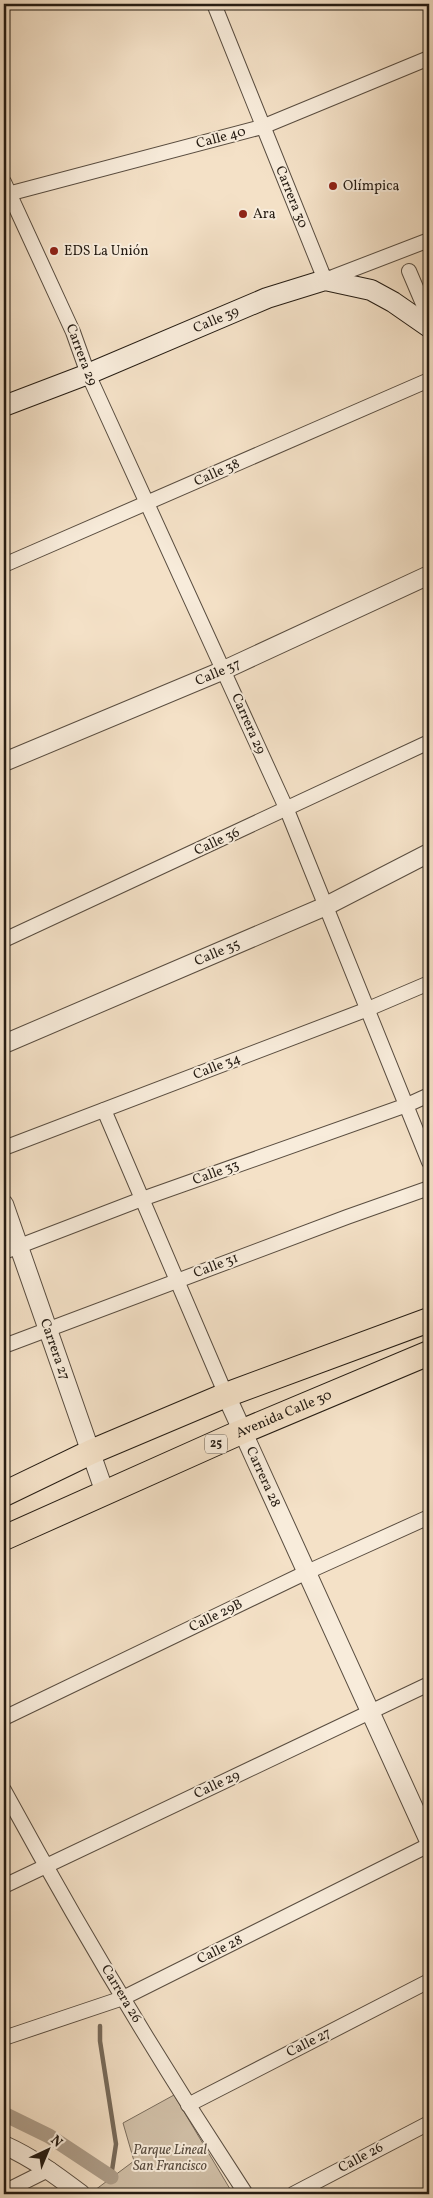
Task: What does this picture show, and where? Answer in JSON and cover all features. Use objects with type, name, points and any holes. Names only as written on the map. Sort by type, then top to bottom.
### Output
[{"type":"highway","points":[[4,1494],[91,1452],[226,1395],[429,1320]]},
{"type":"highway","name":"Avenida Calle 30","points":[[4,1538],[242,1432],[429,1353]]},
{"type":"main road","points":[[325,280],[371,290],[394,302],[429,327]]},
{"type":"main road","name":"Calle 39","points":[[4,406],[88,374],[267,298],[325,280]]},
{"type":"street","name":"Carrera 30","points":[[214,4],[325,280]]},
{"type":"street","name":"Calle 40","points":[[6,190],[262,127],[429,58]]},
{"type":"street","name":"Carrera 29","points":[[6,190],[73,332],[88,374],[287,810],[429,1162]]},
{"type":"street","name":"Calle 39","points":[[325,280],[429,240]]},
{"type":"street","points":[[409,271],[429,318]]},
{"type":"street","name":"Calle 38","points":[[4,565],[429,380]]},
{"type":"street","name":"Calle 37","points":[[4,762],[224,670],[429,574]]},
{"type":"street","name":"Calle 36","points":[[4,940],[287,810],[429,742]]},
{"type":"street","name":"Calle 35","points":[[4,1044],[326,906],[429,853]]},
{"type":"street","name":"Calle 34","points":[[4,1148],[368,1009],[429,983]]},
{"type":"street","name":"Calle 33","points":[[11,1249],[142,1199],[407,1105],[429,1095]]},
{"type":"street","name":"Carrera 28","points":[[104,1110],[242,1432],[429,1841]]},
{"type":"street","name":"Calle 31","points":[[4,1346],[429,1188]]},
{"type":"street","name":"Carrera 27","points":[[4,1204],[11,1249],[48,1330],[105,1493]]},
{"type":"street","name":"Calle 29B","points":[[4,1718],[306,1573],[429,1517]]},
{"type":"street","name":"Calle 29","points":[[4,1886],[429,1684]]},
{"type":"street","name":"Carrera 26","points":[[4,1790],[123,1998],[246,2194]]},
{"type":"street","name":"Calle 28","points":[[4,2038],[123,1998],[429,1845]]},
{"type":"street","name":"Calle 27","points":[[188,2104],[429,1981]]},
{"type":"street","name":"Calle 26","points":[[293,2194],[429,2123]]},
{"type":"street","points":[[4,2145],[25,2154],[50,2169],[81,2194]]},
{"type":"street","points":[[4,2192],[50,2169]]},
{"type":"green space","name":"Parque Lineal San Francisco","points":[[174,2095],[233,2194],[99,2194],[95,2190],[134,2161],[123,2123]]},
{"type":"waterway","points":[[100,2026],[100,2041],[116,2144],[111,2177]]},
{"type":"waterway","points":[[4,2114],[49,2136],[111,2177]]},
{"type":"place","name":"Olímpica","points":[[333,186]]},
{"type":"place","name":"Ara","points":[[243,214]]},
{"type":"place","name":"EDS La Unión","points":[[54,251]]}]
